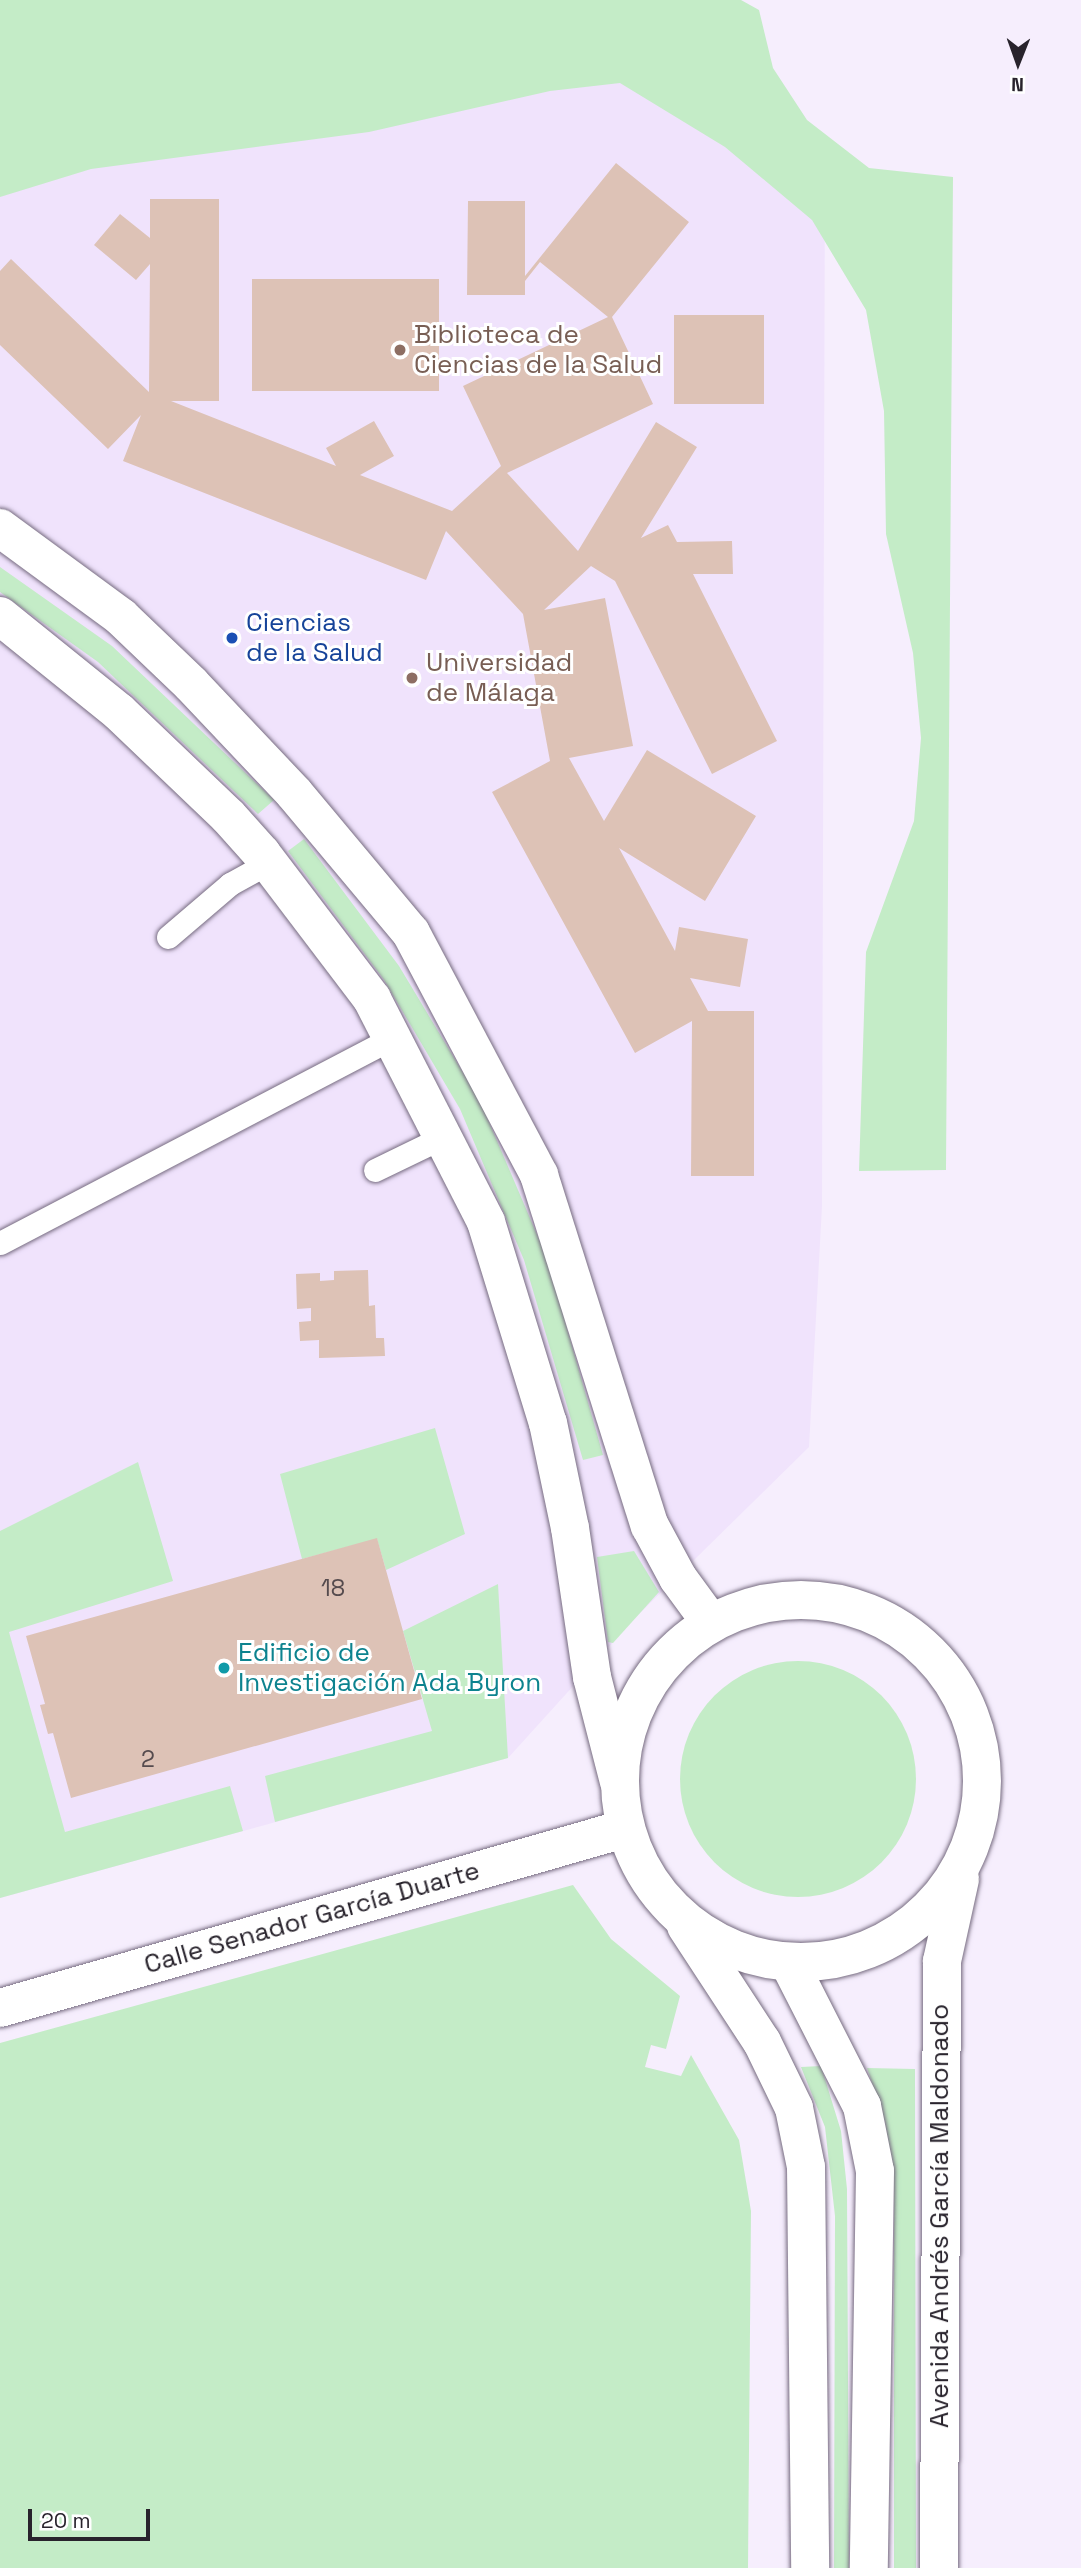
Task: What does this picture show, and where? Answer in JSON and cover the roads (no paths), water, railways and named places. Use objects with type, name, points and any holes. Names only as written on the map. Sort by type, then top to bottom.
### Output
[{"type":"street","points":[[0,528],[121,617],[191,684],[294,793],[411,933],[539,1175],[650,1526],[678,1578],[711,1623]]},
{"type":"street","points":[[0,616],[119,712],[228,816],[268,863],[372,999],[486,1222],[548,1423],[570,1528],[592,1677],[618,1782],[624,1829],[651,1884],[679,1916],[762,2042],[794,2108],[804,2155],[810,2568]]},
{"type":"street","points":[[618,1782],[627,1724],[654,1673],[677,1645],[711,1623],[750,1606],[811,1599],[870,1613],[922,1645],[960,1691],[981,1748],[982,1809],[963,1867],[932,1909],[890,1940],[842,1959],[789,1963],[750,1956],[713,1941],[679,1916]]},
{"type":"street","name":"Calle Senador García Duarte","points":[[0,2008],[624,1829]]},
{"type":"street","name":"Avenida Andrés García Maldonado","points":[[939,2568],[942,1961],[963,1867]]},
{"type":"street","points":[[789,1963],[834,2042],[862,2106],[875,2171],[869,2568]]},
{"type":"lane","points":[[168,937],[230,884],[268,863]]},
{"type":"lane","points":[[0,1243],[392,1038]]},
{"type":"lane","points":[[375,1170],[443,1137]]},
{"type":"place","name":"Biblioteca de Ciencias de la Salud","points":[[400,350]]},
{"type":"place","name":"Ciencias de la Salud","points":[[232,638]]},
{"type":"place","name":"Universidad de Málaga","points":[[412,678]]},
{"type":"place","name":"Edificio de Investigación Ada Byron","points":[[224,1668]]}]
